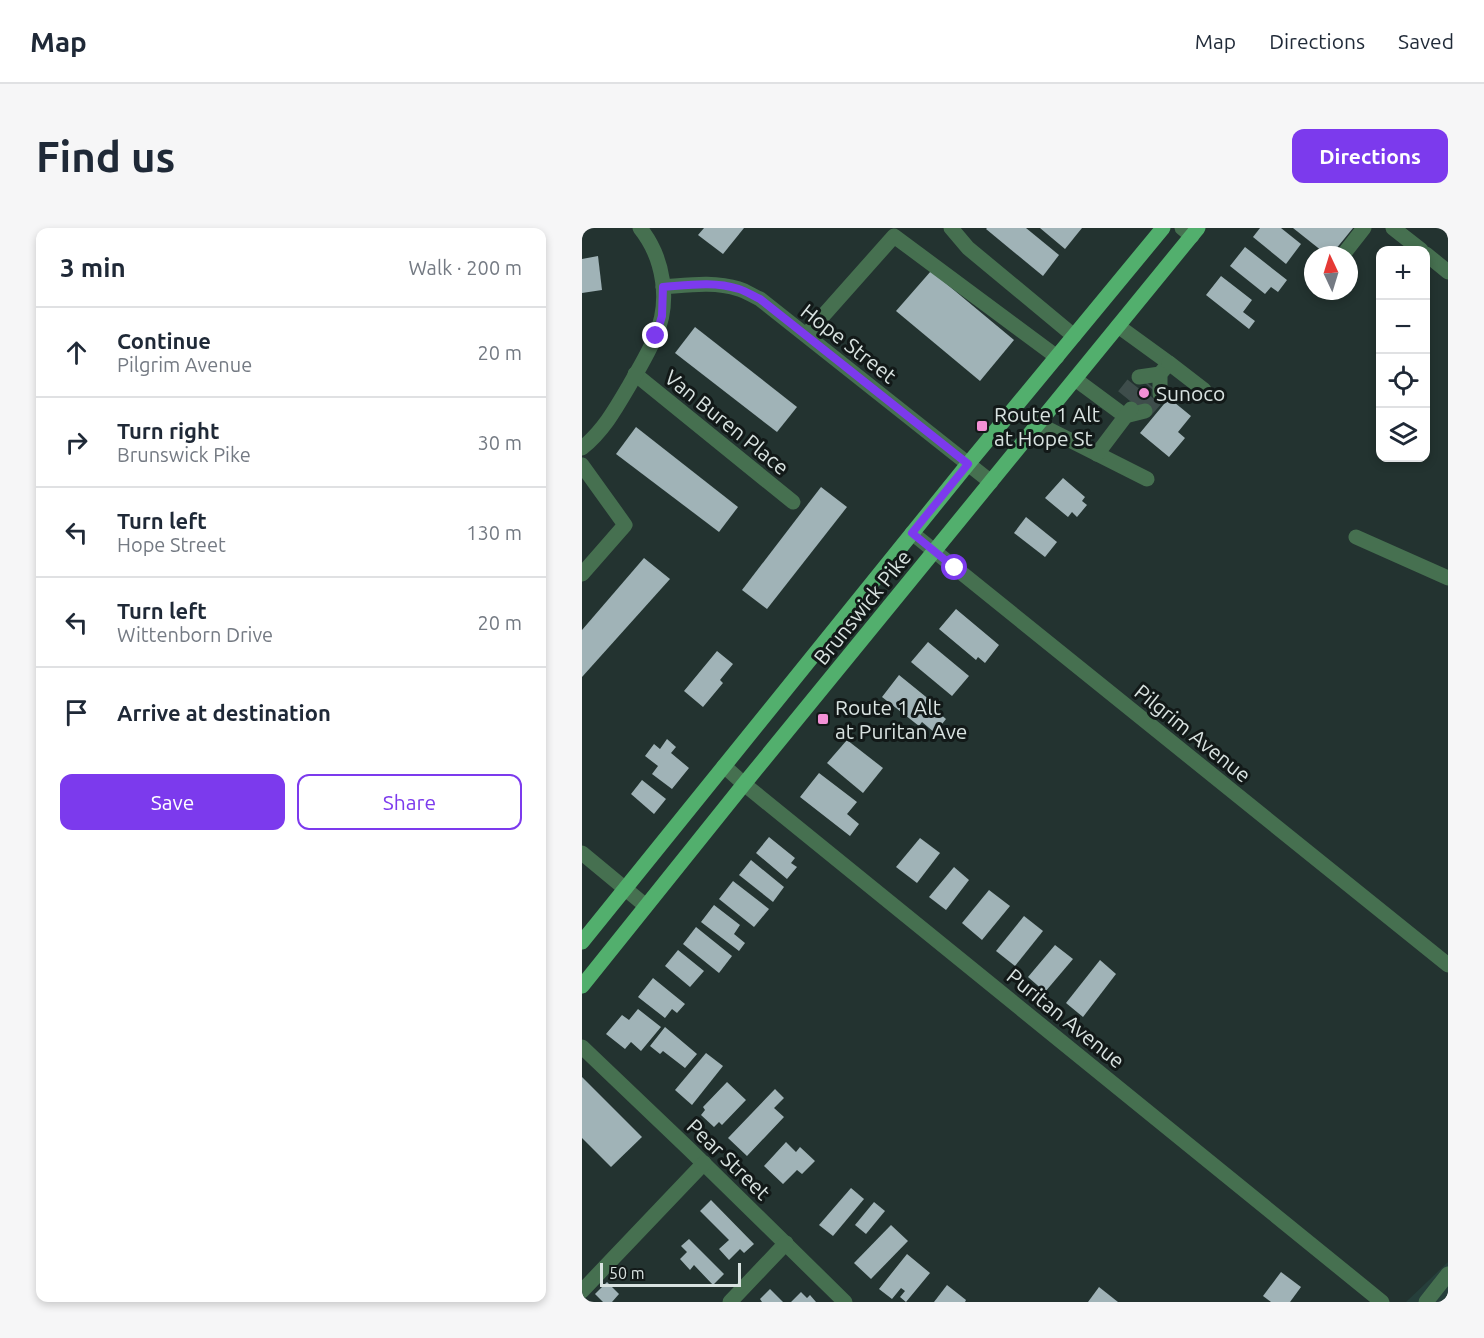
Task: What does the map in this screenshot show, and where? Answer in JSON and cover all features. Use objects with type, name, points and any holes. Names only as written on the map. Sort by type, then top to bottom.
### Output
[{"type":"main road","name":"Brunswick Pike","points":[[582,942],[968,464],[1163,228]]},
{"type":"main road","name":"Brunswick Pike","points":[[582,986],[1118,326],[1191,231]]},
{"type":"street","points":[[951,228],[968,248],[1074,336]]},
{"type":"street","points":[[1350,246],[1364,228]]},
{"type":"street","points":[[1393,228],[1416,246]]},
{"type":"street","points":[[582,448],[593,440],[609,421],[656,336],[662,316],[663,287],[660,267],[646,230]]},
{"type":"street","points":[[806,335],[894,236],[1057,357]]},
{"type":"street","points":[[1430,258],[1448,272]]},
{"type":"street","name":"Hope Street","points":[[663,287],[718,284],[741,289],[760,299],[991,482]]},
{"type":"street","points":[[1118,326],[1156,379],[1204,390]]},
{"type":"street","name":"Van Buren Place","points":[[635,374],[793,502]]},
{"type":"street","points":[[1075,379],[1132,407],[1097,454]]},
{"type":"street","points":[[1038,424],[1147,479]]},
{"type":"street","points":[[582,465],[625,525],[582,574]]},
{"type":"street","name":"Pilgrim Avenue","points":[[912,533],[1448,965]]},
{"type":"street","points":[[1356,537],[1448,578]]},
{"type":"street","name":"Puritan Avenue","points":[[724,766],[1382,1302]]},
{"type":"street","points":[[582,853],[646,906]]},
{"type":"street","name":"Pear Street","points":[[582,1047],[845,1302]]},
{"type":"street","points":[[582,1291],[704,1163]]},
{"type":"street","points":[[730,1302],[786,1244]]},
{"type":"street","points":[[1426,1302],[1448,1274]]},
{"type":"shaded area","points":[[1448,1262],[1448,1302],[1406,1302]]},
{"type":"building","points":[[704,228],[744,228],[723,254],[698,235]]},
{"type":"building","points":[[987,228],[1026,228],[1059,255],[1043,276]]},
{"type":"building","points":[[1040,228],[1082,228],[1065,249]]},
{"type":"building","points":[[1260,228],[1281,228],[1301,244],[1286,264],[1253,237]]},
{"type":"building","points":[[1293,228],[1353,228],[1338,246],[1316,246]]},
{"type":"building","points":[[1245,247],[1287,280],[1278,292],[1271,287],[1265,294],[1230,266]]},
{"type":"building","points":[[598,256],[602,290],[582,293],[582,259]]},
{"type":"building","points":[[931,271],[1014,340],[980,381],[896,311]]},
{"type":"building","points":[[1221,276],[1252,300],[1243,312],[1255,321],[1249,329],[1206,295]]},
{"type":"building","points":[[695,327],[797,407],[777,432],[675,353]]},
{"type":"building","points":[[1169,398],[1191,416],[1178,432],[1185,438],[1169,457],[1140,433]]},
{"type":"building","points":[[636,427],[738,507],[719,532],[616,454]]},
{"type":"building","points":[[1063,478],[1085,497],[1082,501],[1087,505],[1077,517],[1072,512],[1068,517],[1045,498]]},
{"type":"building","points":[[821,487],[847,507],[767,609],[742,590]]},
{"type":"building","points":[[1026,517],[1057,542],[1045,557],[1014,533]]},
{"type":"building","points":[[644,558],[670,579],[582,677],[582,630]]},
{"type":"building","points":[[956,609],[999,645],[985,663],[978,657],[976,660],[939,629]]},
{"type":"building","points":[[928,642],[969,676],[952,696],[911,662]]},
{"type":"building","points":[[717,651],[733,664],[720,680],[723,683],[703,707],[684,691]]},
{"type":"building","points":[[899,675],[936,705],[933,708],[946,719],[935,733],[922,722],[919,726],[882,697]]},
{"type":"building","points":[[667,739],[676,747],[671,753],[689,768],[672,789],[652,774],[658,766],[645,756],[654,744],[660,749]]},
{"type":"building","points":[[847,740],[883,768],[863,793],[827,763]]},
{"type":"building","points":[[819,773],[857,802],[847,814],[859,824],[850,836],[800,797]]},
{"type":"building","points":[[642,780],[666,799],[654,814],[631,794]]},
{"type":"building","points":[[769,837],[795,858],[791,863],[797,867],[787,879],[756,853]]},
{"type":"building","points":[[920,838],[940,853],[917,883],[896,867]]},
{"type":"building","points":[[751,860],[784,887],[773,902],[739,875]]},
{"type":"building","points":[[954,867],[969,880],[946,910],[929,897]]},
{"type":"building","points":[[733,881],[769,909],[754,927],[719,899]]},
{"type":"building","points":[[989,890],[1010,906],[982,940],[962,923]]},
{"type":"building","points":[[714,905],[740,925],[734,934],[745,943],[739,951],[701,922]]},
{"type":"building","points":[[1024,916],[1043,931],[1015,966],[996,951]]},
{"type":"building","points":[[696,927],[732,956],[719,973],[683,944]]},
{"type":"building","points":[[1055,945],[1073,959],[1045,992],[1028,977]]},
{"type":"building","points":[[678,950],[704,971],[690,987],[665,966]]},
{"type":"building","points":[[1100,960],[1116,974],[1083,1017],[1066,1003]]},
{"type":"building","points":[[653,978],[685,1004],[677,1013],[672,1009],[665,1018],[638,997]]},
{"type":"building","points":[[638,1009],[661,1027],[641,1051],[631,1042],[625,1049],[606,1034],[622,1015],[629,1020]]},
{"type":"building","points":[[665,1027],[697,1054],[685,1068],[663,1051],[660,1054],[650,1046]]},
{"type":"building","points":[[706,1053],[723,1066],[692,1105],[675,1090]]},
{"type":"building","points":[[582,1077],[642,1137],[611,1167],[582,1138]]},
{"type":"building","points":[[727,1082],[746,1100],[722,1125],[719,1122],[714,1127],[701,1115],[705,1110],[703,1107]]},
{"type":"building","points":[[775,1089],[784,1098],[774,1108],[784,1117],[747,1156],[728,1138]]},
{"type":"building","points":[[786,1142],[796,1152],[800,1147],[815,1161],[802,1174],[797,1170],[783,1184],[764,1166]]},
{"type":"building","points":[[851,1188],[864,1199],[833,1236],[819,1225]]},
{"type":"building","points":[[711,1200],[754,1244],[744,1253],[740,1249],[729,1260],[719,1249],[729,1240],[700,1211]]},
{"type":"building","points":[[874,1202],[885,1211],[866,1234],[855,1225]]},
{"type":"building","points":[[891,1225],[908,1241],[871,1279],[854,1263]]},
{"type":"building","points":[[689,1239],[724,1274],[713,1285],[694,1265],[690,1270],[680,1259],[687,1252],[681,1246]]},
{"type":"building","points":[[907,1254],[930,1273],[906,1302],[900,1297],[905,1291],[901,1288],[892,1299],[879,1289]]},
{"type":"building","points":[[1281,1272],[1301,1287],[1290,1302],[1271,1302],[1263,1296]]},
{"type":"building","points":[[607,1282],[619,1294],[612,1302],[603,1302],[595,1294]]},
{"type":"building","points":[[947,1285],[966,1300],[965,1302],[934,1302]]},
{"type":"building","points":[[1099,1287],[1118,1302],[1088,1302]]},
{"type":"building","points":[[770,1289],[783,1302],[762,1302],[760,1299]]},
{"type":"building","points":[[801,1292],[807,1298],[810,1295],[816,1302],[791,1302]]},
{"type":"tunnel","points":[[1124,396],[1139,377]]},
{"type":"tunnel","points":[[1134,404],[1150,385]]},
{"type":"tunnel","points":[[1145,411],[1160,394]]},
{"type":"place","name":"Sunoco","points":[[1144,393]]},
{"type":"place","name":"Route 1 Alt at Hope St","points":[[982,426]]},
{"type":"place","name":"Route 1 Alt at Puritan Ave","points":[[823,719]]},
{"type":"route","points":[[656,336],[662,316],[663,287],[718,284],[741,289],[760,299],[968,464],[912,533],[955,568]]}]
